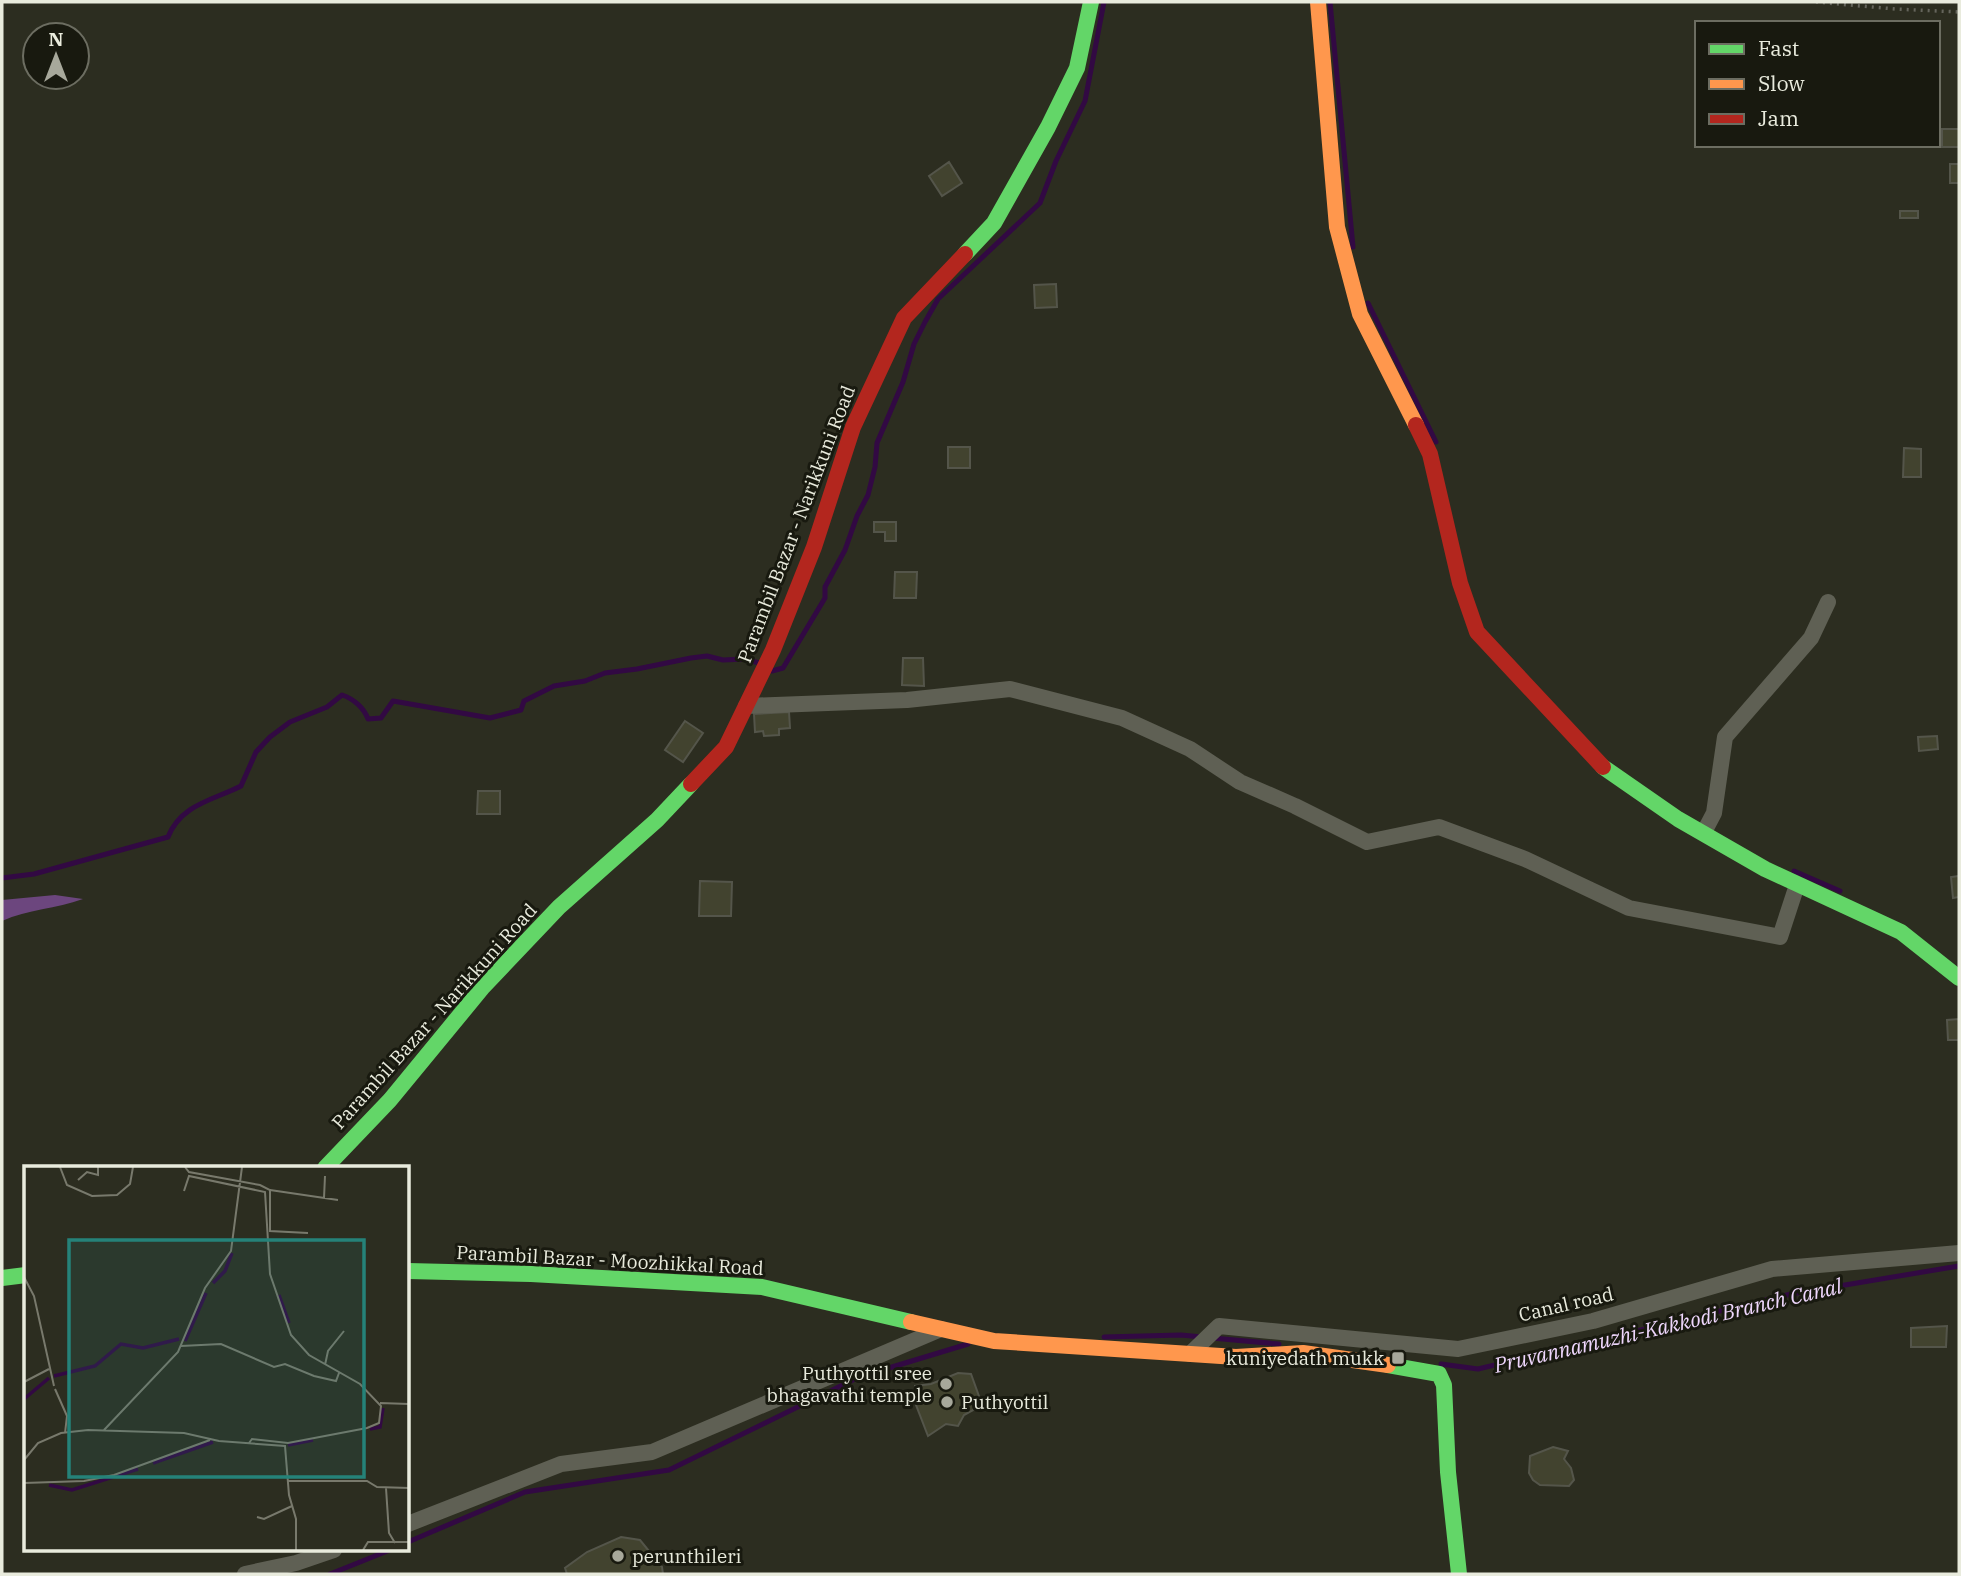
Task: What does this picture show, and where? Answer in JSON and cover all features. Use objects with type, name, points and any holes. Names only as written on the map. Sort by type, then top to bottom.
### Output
[{"type":"main road","name":"Parambil Bazar - Narikkuni Road","points":[[327,1166],[390,1100],[484,987],[550,917],[657,820],[726,747],[773,650],[814,547],[853,427],[904,318],[993,223],[1048,127],[1077,68],[1091,2]]},
{"type":"main road","points":[[1318,2],[1337,227],[1360,314],[1430,454],[1460,583],[1477,632],[1601,766],[1678,819],[1797,885],[1901,932],[1959,978]]},
{"type":"main road","name":"Parambil Bazar - Moozhikkal Road","points":[[410,1271],[531,1274],[762,1287],[994,1341],[1236,1357],[1303,1353],[1439,1374],[1444,1385],[1448,1472],[1459,1574]]},
{"type":"main road","points":[[2,1278],[24,1275]]},
{"type":"street","points":[[1704,832],[1713,813],[1725,737],[1811,638],[1828,602]]},
{"type":"street","points":[[746,706],[908,700],[1010,689],[1122,718],[1190,749],[1240,782],[1367,842],[1438,827],[1525,859],[1629,908],[1780,937],[1797,885]]},
{"type":"street","name":"Canal road","points":[[1190,1354],[1219,1326],[1458,1349],[1593,1321],[1772,1269],[1959,1252]]},
{"type":"street","points":[[410,1523],[561,1465],[652,1452],[941,1329]]},
{"type":"street","points":[[245,1574],[296,1563],[328,1552]]},
{"type":"path","points":[[1816,2],[1959,12]]},
{"type":"shaded area","points":[[55,895],[83,899],[2,921],[2,900]]},
{"type":"building","points":[[1942,129],[1959,129],[1959,147],[1942,147]]},
{"type":"building","points":[[949,162],[962,183],[942,196],[929,176]]},
{"type":"building","points":[[1950,164],[1959,164],[1959,183],[1950,183]]},
{"type":"building","points":[[1900,211],[1918,211],[1918,218],[1900,218]]},
{"type":"building","points":[[1056,284],[1057,307],[1035,308],[1034,285]]},
{"type":"building","points":[[948,447],[970,447],[970,468],[948,468]]},
{"type":"building","points":[[1904,448],[1921,449],[1921,477],[1903,477]]},
{"type":"building","points":[[874,522],[896,522],[896,541],[885,541],[885,532],[874,532]]},
{"type":"building","points":[[895,572],[917,572],[916,598],[894,598]]},
{"type":"building","points":[[903,658],[923,658],[924,686],[902,685]]},
{"type":"building","points":[[789,712],[790,728],[779,729],[779,735],[764,736],[763,731],[755,732],[754,714]]},
{"type":"building","points":[[685,721],[703,733],[683,762],[665,750]]},
{"type":"building","points":[[1937,736],[1938,749],[1919,751],[1918,737]]},
{"type":"building","points":[[478,791],[500,791],[500,814],[477,814]]},
{"type":"building","points":[[1959,876],[1959,897],[1953,898],[1951,877]]},
{"type":"building","points":[[700,881],[732,882],[731,916],[699,916]]},
{"type":"building","points":[[1959,1019],[1959,1040],[1948,1040],[1947,1020]]},
{"type":"building","points":[[1947,1326],[1946,1347],[1911,1347],[1911,1328]]},
{"type":"building","name":"Puthyottil","points":[[958,1373],[971,1374],[980,1399],[975,1409],[964,1415],[958,1426],[946,1424],[928,1436],[916,1405],[915,1386],[931,1384]]},
{"type":"building","points":[[1553,1447],[1568,1451],[1564,1459],[1571,1468],[1574,1480],[1569,1486],[1540,1485],[1529,1473],[1530,1456]]},
{"type":"building","name":"perunthileri","points":[[621,1537],[640,1540],[662,1567],[663,1574],[567,1574],[565,1568],[587,1552]]},
{"type":"waterway","points":[[772,671],[783,668],[825,598],[825,587],[845,550],[868,495],[875,467],[877,443],[903,382],[914,344],[938,299],[1040,203],[1056,161],[1085,101],[1104,2]]},
{"type":"waterway","name":"Pruvannamuzhi-Kakkodi Branch Canal","points":[[1330,2],[1353,247]]},
{"type":"waterway","name":"Pruvannamuzhi-Kakkodi Branch Canal","points":[[1368,303],[1436,442]]},
{"type":"waterway","points":[[2,878],[34,874],[168,837],[181,817],[190,810],[241,786],[256,752],[270,737],[290,722],[327,707],[342,695],[358,704],[368,719],[381,718],[393,701],[490,718],[521,710],[524,701],[554,686],[585,681],[605,673],[707,656],[759,663]]},
{"type":"waterway","name":"Pruvannamuzhi-Kakkodi Branch Canal","points":[[1794,871],[1840,891]]},
{"type":"waterway","name":"Pruvannamuzhi-Kakkodi Branch Canal","points":[[1441,1364],[1478,1369],[1791,1294],[1959,1266]]},
{"type":"waterway","name":"Pruvannamuzhi-Kakkodi Branch Canal","points":[[1104,1337],[1202,1337]]},
{"type":"waterway","name":"Pruvannamuzhi-Kakkodi Branch Canal","points":[[1212,1338],[1279,1344]]},
{"type":"waterway","name":"Pruvannamuzhi-Kakkodi Branch Canal","points":[[410,1541],[525,1492],[669,1470],[859,1377],[968,1344]]},
{"type":"waterway","name":"Pruvannamuzhi-Kakkodi Branch Canal","points":[[330,1574],[385,1552]]},
{"type":"traffic: fast","points":[[965,254],[994,223],[1048,127],[1077,68],[1091,2]]},
{"type":"traffic: fast","points":[[1603,767],[1678,819],[1765,869],[1901,932],[1959,978]]},
{"type":"traffic: fast","points":[[327,1166],[390,1100],[483,987],[559,907],[657,820],[691,784]]},
{"type":"traffic: fast","points":[[410,1271],[531,1274],[762,1287],[911,1322]]},
{"type":"traffic: fast","points":[[2,1278],[24,1275]]},
{"type":"traffic: fast","points":[[1388,1365],[1439,1374],[1444,1385],[1448,1472],[1459,1574]]},
{"type":"traffic: slow","points":[[1318,2],[1337,227],[1360,314],[1416,425]]},
{"type":"traffic: slow","points":[[911,1322],[994,1341],[1236,1357],[1303,1353],[1388,1365]]},
{"type":"traffic: jam","points":[[691,784],[726,747],[773,650],[814,547],[853,427],[904,318],[965,254]]},
{"type":"traffic: jam","points":[[1416,425],[1430,454],[1460,583],[1477,632],[1603,767]]},
{"type":"place","name":"kuniyedath mukk","points":[[1398,1358]]},
{"type":"place","name":"Puthyottil sree bhagavathi temple","points":[[946,1384]]},
{"type":"place","name":"Puthyottil","points":[[947,1402]]},
{"type":"place","name":"perunthileri","points":[[618,1556]]}]
